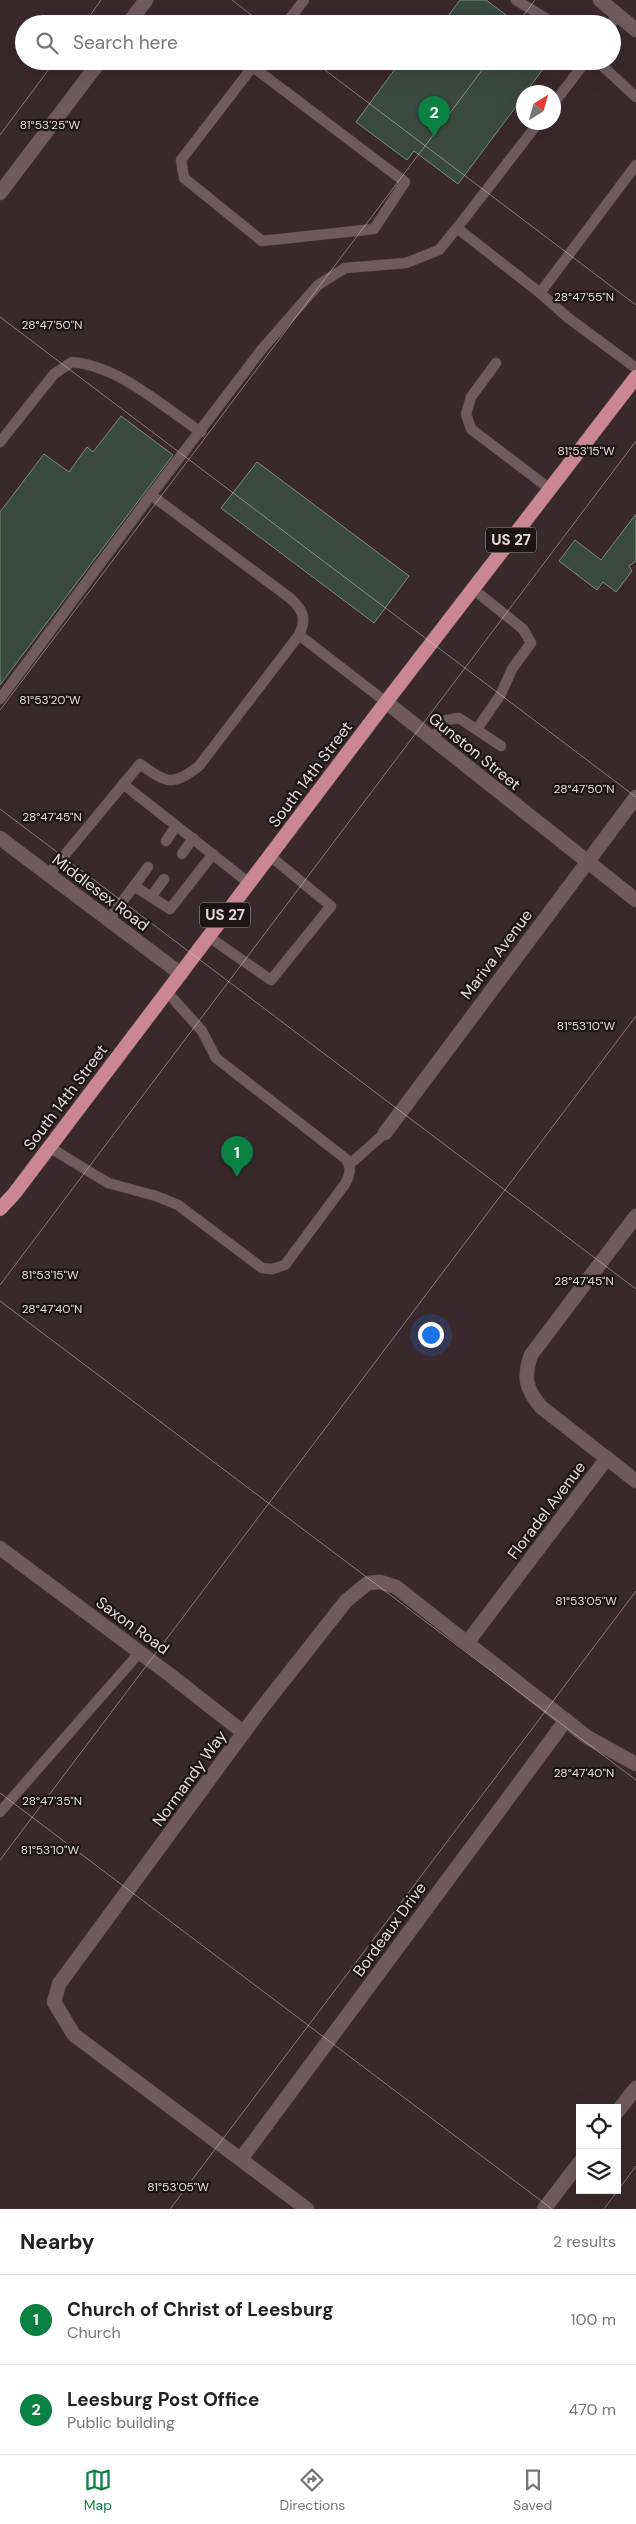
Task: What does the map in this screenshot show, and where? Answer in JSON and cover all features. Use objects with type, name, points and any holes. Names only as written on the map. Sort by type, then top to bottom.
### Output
[{"type":"highway","name":"South 14th Street","points":[[0,1209],[14,1194],[386,702],[636,377]]},
{"type":"highway","name":"South 14th Street","points":[[0,1218],[14,1194]]},
{"type":"street","points":[[135,15],[146,0]]},
{"type":"street","points":[[600,0],[611,15]]},
{"type":"street","points":[[621,22],[636,30]]},
{"type":"street","points":[[0,193],[93,70]]},
{"type":"street","name":"Gunston Street","points":[[386,702],[636,900]]},
{"type":"street","name":"Mariva Avenue","points":[[385,1133],[636,797]]},
{"type":"street","name":"Middlesex Road","points":[[0,838],[181,974]]},
{"type":"street","name":"Floradel Avenue","points":[[467,1643],[607,1458],[542,1407],[531,1396],[525,1382],[526,1370],[532,1355],[553,1325],[636,1216]]},
{"type":"street","points":[[607,1458],[636,1481]]},
{"type":"street","name":"Saxon Road","points":[[0,1548],[140,1652],[244,1733]]},
{"type":"street","name":"Normandy Way","points":[[307,2209],[74,2035],[57,2011],[54,2002],[59,1984],[244,1733],[346,1601],[368,1583],[380,1582],[396,1587],[587,1737],[636,1764]]},
{"type":"street","name":"Bordeaux Drive","points":[[241,2159],[566,1720]]},
{"type":"street","points":[[621,2107],[636,2088]]},
{"type":"street","points":[[544,2209],[576,2167]]},
{"type":"lane","points":[[293,15],[304,0]]},
{"type":"lane","points":[[516,0],[540,15]]},
{"type":"lane","points":[[250,70],[181,160],[184,178],[262,241],[374,230],[405,182],[263,70]]},
{"type":"lane","points":[[561,94],[579,70]]},
{"type":"lane","points":[[606,70],[636,97]]},
{"type":"lane","points":[[0,699],[262,349],[318,285],[345,268],[406,263],[439,250],[533,130]]},
{"type":"lane","points":[[540,293],[636,165]]},
{"type":"lane","points":[[457,228],[540,293],[567,317],[636,368]]},
{"type":"lane","points":[[0,442],[54,374],[72,362],[98,367],[138,389],[200,432]]},
{"type":"lane","points":[[496,363],[471,397],[466,414],[471,429],[550,489]]},
{"type":"lane","points":[[49,874],[140,764],[168,781],[181,780],[199,766],[299,635],[304,617],[300,607],[151,495]]},
{"type":"lane","points":[[473,589],[523,629],[531,642],[512,669],[501,694],[477,729]]},
{"type":"lane","points":[[299,635],[386,702]]},
{"type":"lane","points":[[432,739],[443,724],[452,718],[459,718],[501,746]]},
{"type":"lane","points":[[123,784],[250,883]]},
{"type":"lane","points":[[166,841],[176,826]]},
{"type":"lane","points":[[182,854],[193,838]]},
{"type":"lane","points":[[134,886],[170,908],[213,854]]},
{"type":"lane","points":[[209,937],[271,980],[331,906],[270,856]]},
{"type":"lane","points":[[109,919],[148,867]]},
{"type":"lane","points":[[151,897],[164,879]]},
{"type":"lane","points":[[49,1147],[108,1183],[156,1196],[178,1205],[262,1268],[272,1269],[285,1265],[346,1184],[349,1177],[350,1164],[216,1058],[202,1031],[167,992]]},
{"type":"lane","points":[[350,1164],[385,1133]]},
{"type":"lane","points":[[0,1812],[140,1652]]},
{"type":"building","points":[[460,0],[486,0],[506,15],[449,15]]},
{"type":"building","points":[[394,70],[542,70],[531,85],[516,85],[516,107],[458,184],[414,151],[407,160],[356,122]]},
{"type":"building","points":[[121,416],[173,455],[0,685],[0,512],[44,454],[69,472],[87,447],[93,452]]},
{"type":"building","points":[[257,462],[409,576],[374,623],[221,508]]},
{"type":"building","points":[[636,514],[636,561],[629,566],[632,571],[616,592],[603,582],[597,590],[559,561],[575,540],[601,560]]},
{"type":"place","name":"Leesburg Post Office","points":[[434,137]]},
{"type":"place","name":"Church of Christ of Leesburg","points":[[237,1177]]}]
